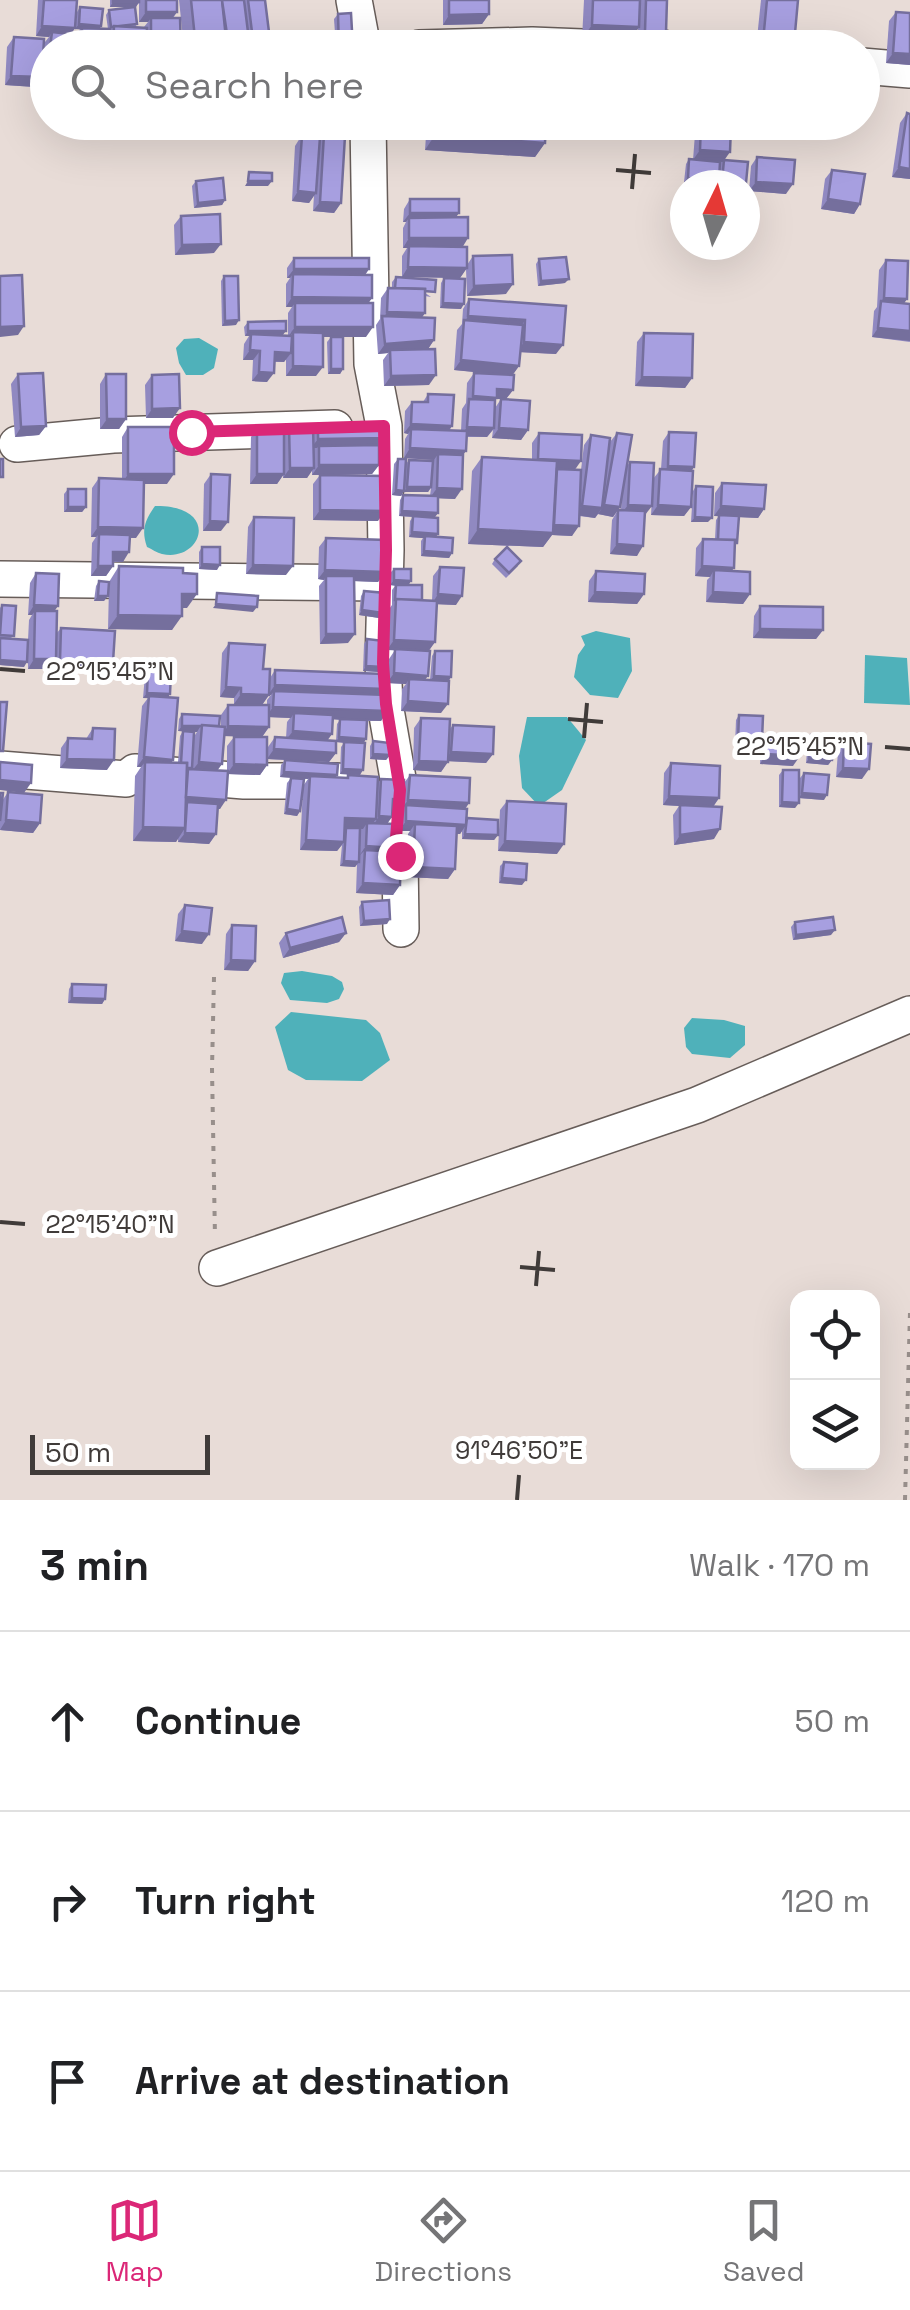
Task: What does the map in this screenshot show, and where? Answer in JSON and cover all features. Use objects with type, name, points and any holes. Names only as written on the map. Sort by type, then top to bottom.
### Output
[{"type":"street","points":[[354,0],[360,30]]},
{"type":"street","points":[[880,68],[910,70]]},
{"type":"street","points":[[368,140],[372,364],[384,426],[383,663],[400,790],[396,838],[400,856],[401,929]]},
{"type":"street","points":[[16,444],[113,435],[384,426]]},
{"type":"street","points":[[0,579],[384,583]]},
{"type":"street","points":[[0,769],[126,779],[134,772],[244,781],[398,781]]},
{"type":"street","points":[[217,1268],[697,1105],[910,1014]]},
{"type":"path","points":[[214,977],[217,1268]]},
{"type":"path","points":[[905,1500],[910,1312]]},
{"type":"water","points":[[199,338],[218,349],[214,368],[203,375],[186,375],[176,348],[184,339]]},
{"type":"water","points":[[155,506],[190,514],[199,533],[195,543],[176,554],[162,554],[147,547],[145,525]]},
{"type":"water","points":[[596,631],[630,638],[632,671],[618,698],[590,695],[574,677],[578,655],[585,645],[581,636]]},
{"type":"water","points":[[865,655],[907,658],[910,705],[864,703]]},
{"type":"water","points":[[527,717],[567,717],[586,740],[562,790],[539,806],[522,788],[519,756]]},
{"type":"water","points":[[302,971],[332,976],[342,982],[344,989],[339,999],[327,1003],[290,1000],[281,983],[284,973]]},
{"type":"water","points":[[291,1012],[366,1020],[380,1033],[390,1060],[362,1081],[306,1080],[288,1070],[275,1027]]},
{"type":"water","points":[[692,1018],[745,1026],[745,1045],[730,1058],[692,1054],[686,1047],[684,1028]]},
{"type":"building","points":[[44,0],[77,0],[75,28],[42,26]]},
{"type":"building","points":[[146,0],[177,0],[177,12],[146,12]]},
{"type":"building","points":[[191,0],[222,0],[225,30],[194,30]]},
{"type":"building","points":[[222,0],[244,0],[248,30],[226,30]]},
{"type":"building","points":[[248,0],[265,0],[269,30],[252,30]]},
{"type":"building","points":[[449,0],[489,0],[489,14],[449,15]]},
{"type":"building","points":[[593,0],[640,0],[639,27],[592,25]]},
{"type":"building","points":[[646,0],[667,0],[666,30],[645,30]]},
{"type":"building","points":[[767,0],[798,0],[795,30],[764,30]]},
{"type":"building","points":[[80,7],[103,9],[101,26],[79,24]]},
{"type":"building","points":[[135,7],[137,24],[111,27],[109,10]]},
{"type":"building","points":[[896,12],[910,13],[910,54],[893,53]]},
{"type":"building","points":[[351,13],[352,30],[338,30],[338,14]]},
{"type":"building","points":[[151,18],[180,18],[180,30],[151,30]]},
{"type":"building","points":[[114,26],[147,28],[147,30],[114,30]]},
{"type":"building","points":[[14,37],[30,38],[30,77],[11,76]]},
{"type":"building","points":[[907,113],[910,114],[910,169],[899,167]]},
{"type":"building","points":[[302,140],[320,140],[316,193],[298,191]]},
{"type":"building","points":[[324,140],[345,140],[341,203],[320,202]]},
{"type":"building","points":[[700,140],[730,140],[730,152],[700,150]]},
{"type":"building","points":[[757,157],[795,160],[793,184],[760,182],[760,170],[756,170]]},
{"type":"building","points":[[689,159],[720,162],[720,170],[688,170]]},
{"type":"building","points":[[724,160],[748,162],[747,170],[723,170]]},
{"type":"building","points":[[832,170],[865,174],[860,204],[828,199]]},
{"type":"building","points":[[249,172],[272,173],[272,181],[248,181]]},
{"type":"building","points":[[223,178],[225,200],[198,203],[196,181]]},
{"type":"building","points":[[410,199],[459,199],[459,213],[410,213]]},
{"type":"building","points":[[220,214],[221,244],[182,245],[181,216]]},
{"type":"building","points":[[468,217],[468,238],[409,238],[409,218]]},
{"type":"building","points":[[409,246],[467,247],[467,268],[408,267]]},
{"type":"building","points":[[512,255],[513,284],[474,286],[473,256]]},
{"type":"building","points":[[566,257],[569,279],[541,281],[539,259]]},
{"type":"building","points":[[294,258],[369,258],[369,269],[294,269]]},
{"type":"building","points":[[886,260],[908,261],[907,299],[884,298]]},
{"type":"building","points":[[293,274],[372,275],[372,298],[292,297]]},
{"type":"building","points":[[22,275],[24,326],[0,327],[0,276]]},
{"type":"building","points":[[224,276],[238,276],[239,320],[225,321]]},
{"type":"building","points":[[396,277],[436,280],[435,292],[395,288]]},
{"type":"building","points":[[444,278],[465,279],[464,304],[443,303]]},
{"type":"building","points":[[388,288],[425,289],[425,313],[387,312]]},
{"type":"building","points":[[469,299],[566,306],[563,345],[524,342],[525,320],[468,316]]},
{"type":"building","points":[[881,301],[910,304],[910,331],[878,328]]},
{"type":"building","points":[[295,303],[373,303],[373,327],[295,327]]},
{"type":"building","points":[[382,316],[435,318],[434,340],[385,344]]},
{"type":"building","points":[[464,320],[523,325],[519,366],[461,360]]},
{"type":"building","points":[[286,321],[286,331],[248,331],[248,322]]},
{"type":"building","points":[[293,332],[323,333],[323,367],[293,366]]},
{"type":"building","points":[[644,333],[693,334],[692,378],[642,377]]},
{"type":"building","points":[[251,334],[292,336],[291,353],[275,352],[274,373],[259,372],[260,351],[250,350]]},
{"type":"building","points":[[331,337],[343,337],[343,369],[331,369]]},
{"type":"building","points":[[435,349],[436,375],[391,376],[390,350]]},
{"type":"building","points":[[43,373],[46,426],[21,427],[18,374]]},
{"type":"building","points":[[474,373],[514,375],[513,390],[497,389],[497,398],[473,396]]},
{"type":"building","points":[[106,374],[126,374],[126,419],[107,419]]},
{"type":"building","points":[[179,374],[180,408],[152,409],[152,375]]},
{"type":"building","points":[[428,394],[454,395],[452,426],[411,424],[412,402],[428,402]]},
{"type":"building","points":[[469,399],[495,400],[494,428],[467,427]]},
{"type":"building","points":[[501,399],[530,401],[528,430],[499,428]]},
{"type":"building","points":[[386,423],[386,438],[318,439],[318,424]]},
{"type":"building","points":[[289,426],[313,426],[314,468],[290,468]]},
{"type":"building","points":[[128,427],[174,427],[174,474],[128,474]]},
{"type":"building","points":[[257,427],[284,428],[284,474],[257,474]]},
{"type":"building","points":[[411,429],[467,431],[466,451],[410,448]]},
{"type":"building","points":[[669,432],[696,433],[694,467],[668,466]]},
{"type":"building","points":[[539,433],[582,435],[581,461],[538,459]]},
{"type":"building","points":[[617,433],[632,435],[620,507],[604,505]]},
{"type":"building","points":[[591,435],[610,438],[602,508],[582,506]]},
{"type":"building","points":[[379,445],[379,465],[319,465],[319,446]]},
{"type":"building","points":[[438,454],[463,455],[462,489],[437,488]]},
{"type":"building","points":[[482,457],[557,461],[553,533],[478,529]]},
{"type":"building","points":[[398,459],[406,459],[404,491],[396,490]]},
{"type":"building","points":[[409,460],[433,461],[431,487],[407,487]]},
{"type":"building","points":[[630,462],[654,463],[652,506],[628,505]]},
{"type":"building","points":[[557,469],[581,470],[579,526],[554,525]]},
{"type":"building","points":[[660,469],[693,471],[691,507],[658,505]]},
{"type":"building","points":[[211,474],[230,475],[228,522],[210,521]]},
{"type":"building","points":[[320,475],[385,476],[385,511],[320,510]]},
{"type":"building","points":[[99,478],[144,480],[143,528],[98,527]]},
{"type":"building","points":[[722,483],[766,485],[764,509],[721,506]]},
{"type":"building","points":[[696,486],[713,487],[712,518],[695,517]]},
{"type":"building","points":[[68,489],[86,489],[86,507],[68,507]]},
{"type":"building","points":[[403,495],[438,496],[438,513],[402,511]]},
{"type":"building","points":[[618,510],[645,511],[643,546],[617,544]]},
{"type":"building","points":[[719,515],[739,516],[737,543],[718,540]]},
{"type":"building","points":[[413,516],[438,518],[438,534],[412,532]]},
{"type":"building","points":[[254,517],[294,518],[293,566],[253,565]]},
{"type":"building","points":[[99,534],[130,535],[129,552],[113,552],[113,566],[98,566]]},
{"type":"building","points":[[425,536],[453,538],[452,553],[424,551]]},
{"type":"building","points":[[326,538],[386,540],[385,572],[325,570]]},
{"type":"building","points":[[703,539],[735,540],[734,568],[702,566]]},
{"type":"building","points":[[202,547],[220,547],[220,565],[202,564]]},
{"type":"building","points":[[507,547],[521,561],[509,573],[495,559]]},
{"type":"building","points":[[119,566],[183,568],[183,573],[197,574],[197,594],[182,594],[182,616],[118,615]]},
{"type":"building","points":[[440,567],[464,568],[462,596],[438,594]]},
{"type":"building","points":[[394,569],[411,569],[411,581],[394,580]]},
{"type":"building","points":[[714,570],[750,572],[750,594],[713,592]]},
{"type":"building","points":[[596,571],[645,574],[644,594],[595,592]]},
{"type":"building","points":[[36,573],[59,574],[58,606],[34,605]]},
{"type":"building","points":[[326,576],[354,576],[355,634],[326,634]]},
{"type":"building","points":[[99,581],[109,582],[108,596],[98,596]]},
{"type":"building","points":[[396,585],[422,585],[422,600],[395,600]]},
{"type":"building","points":[[364,591],[385,593],[383,613],[362,610]]},
{"type":"building","points":[[217,593],[258,596],[257,607],[216,604]]},
{"type":"building","points":[[396,599],[437,601],[435,642],[394,640]]},
{"type":"building","points":[[2,605],[16,606],[14,636],[0,635]]},
{"type":"building","points":[[760,606],[823,607],[823,630],[760,629]]},
{"type":"building","points":[[35,611],[57,611],[56,659],[34,659]]},
{"type":"building","points":[[61,628],[115,631],[113,662],[60,660]]},
{"type":"building","points":[[0,638],[28,640],[27,662],[0,660]]},
{"type":"building","points":[[367,639],[384,641],[383,667],[366,666]]},
{"type":"building","points":[[229,643],[265,645],[263,669],[270,669],[269,695],[241,694],[241,688],[226,687]]},
{"type":"building","points":[[395,649],[430,651],[428,676],[394,673]]},
{"type":"building","points":[[435,651],[452,651],[451,677],[434,676]]},
{"type":"building","points":[[148,670],[171,672],[170,694],[147,693]]},
{"type":"building","points":[[275,670],[385,674],[385,689],[275,685]]},
{"type":"building","points":[[409,679],[449,681],[448,704],[408,701]]},
{"type":"building","points":[[274,691],[388,695],[387,711],[273,707]]},
{"type":"building","points":[[149,696],[178,698],[173,760],[144,757]]},
{"type":"building","points":[[0,702],[7,702],[3,751],[0,751]]},
{"type":"building","points":[[228,705],[269,705],[269,727],[228,726]]},
{"type":"building","points":[[294,713],[333,715],[332,734],[293,731]]},
{"type":"building","points":[[182,714],[220,716],[219,726],[182,726]]},
{"type":"building","points":[[739,715],[763,716],[762,740],[738,740]]},
{"type":"building","points":[[421,718],[450,719],[448,762],[419,761]]},
{"type":"building","points":[[340,719],[367,720],[366,739],[339,737]]},
{"type":"building","points":[[202,725],[225,727],[222,764],[199,762]]},
{"type":"building","points":[[453,725],[494,727],[493,754],[451,752]]},
{"type":"building","points":[[93,728],[115,729],[114,760],[67,759],[68,738],[92,739]]},
{"type":"building","points":[[183,731],[194,732],[192,768],[181,763]]},
{"type":"building","points":[[767,734],[801,736],[800,756],[766,754]]},
{"type":"building","points":[[811,735],[834,737],[832,760],[809,758]]},
{"type":"building","points":[[234,737],[267,737],[267,765],[234,764]]},
{"type":"building","points":[[275,737],[336,741],[336,753],[274,749]]},
{"type":"building","points":[[373,741],[390,743],[390,755],[373,754]]},
{"type":"building","points":[[344,742],[365,743],[363,770],[343,769]]},
{"type":"building","points":[[844,742],[871,744],[869,769],[843,768]]},
{"type":"building","points":[[285,760],[338,764],[337,775],[284,772]]},
{"type":"building","points":[[0,762],[32,765],[31,783],[0,780]]},
{"type":"building","points":[[145,762],[187,763],[185,828],[143,827]]},
{"type":"building","points":[[671,763],[720,766],[719,798],[669,796]]},
{"type":"building","points":[[188,769],[228,771],[226,800],[186,797]]},
{"type":"building","points":[[783,770],[799,770],[799,803],[782,802]]},
{"type":"building","points":[[804,773],[829,775],[827,795],[802,793]]},
{"type":"building","points":[[410,775],[470,778],[469,803],[408,800]]},
{"type":"building","points":[[310,776],[378,777],[376,819],[345,818],[344,842],[306,840]]},
{"type":"building","points":[[291,778],[304,779],[300,811],[287,809]]},
{"type":"building","points":[[381,779],[404,780],[403,800],[393,799],[392,817],[379,816]]},
{"type":"building","points":[[8,792],[42,795],[40,823],[6,820]]},
{"type":"building","points":[[507,801],[566,804],[564,844],[505,841]]},
{"type":"building","points":[[187,802],[218,804],[216,834],[185,833]]},
{"type":"building","points":[[406,805],[467,809],[466,825],[406,821]]},
{"type":"building","points":[[680,805],[722,807],[720,829],[680,835]]},
{"type":"building","points":[[467,818],[498,820],[498,835],[465,834]]},
{"type":"building","points":[[367,823],[395,824],[394,848],[366,846]]},
{"type":"building","points":[[415,824],[457,826],[455,869],[413,867]]},
{"type":"building","points":[[346,828],[360,828],[359,862],[344,861]]},
{"type":"building","points":[[365,850],[401,852],[400,885],[363,883]]},
{"type":"building","points":[[504,862],[527,864],[526,880],[502,878]]},
{"type":"building","points":[[389,900],[390,919],[364,921],[362,902]]},
{"type":"building","points":[[185,905],[212,908],[209,934],[182,931]]},
{"type":"building","points":[[342,917],[346,933],[290,948],[286,933]]},
{"type":"building","points":[[833,917],[835,930],[796,935],[795,922]]},
{"type":"building","points":[[232,925],[256,926],[255,961],[231,960]]},
{"type":"building","points":[[72,984],[106,985],[105,999],[72,998]]},
{"type":"route","points":[[191,432],[384,426],[383,663],[400,790],[396,838],[400,856]]}]
